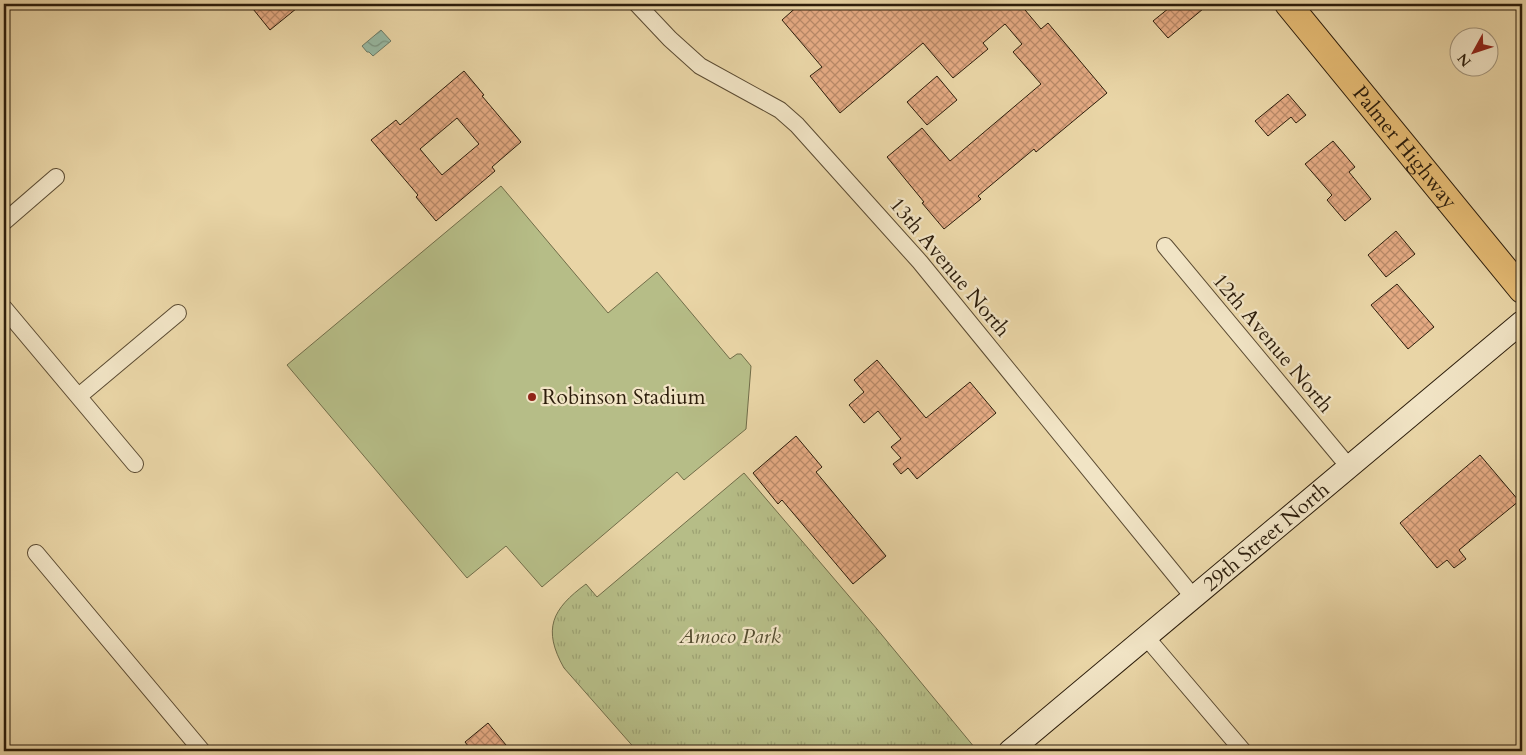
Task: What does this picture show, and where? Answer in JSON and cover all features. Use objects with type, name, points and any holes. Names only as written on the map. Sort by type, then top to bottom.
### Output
[{"type":"main road","name":"Palmer Highway","points":[[1288,4],[1522,290]]},
{"type":"street","name":"13th Avenue North","points":[[637,4],[670,40],[700,66],[780,110],[797,125],[920,262],[1194,598]]},
{"type":"street","points":[[4,222],[56,177]]},
{"type":"street","name":"12th Avenue North","points":[[1165,246],[1349,467]]},
{"type":"street","points":[[4,308],[135,464]]},
{"type":"street","points":[[79,396],[178,313]]},
{"type":"street","name":"29th Street North","points":[[1010,751],[1522,322]]},
{"type":"street","points":[[36,553],[202,751]]},
{"type":"street","points":[[1146,637],[1243,751]]},
{"type":"green space","name":"Robinson Stadium","points":[[501,186],[608,313],[657,272],[730,359],[737,354],[741,354],[751,366],[746,429],[684,480],[677,472],[542,587],[506,546],[467,578],[287,365]]},
{"type":"green space","name":"Amoco Park","points":[[744,473],[877,629],[975,748],[971,751],[637,751],[564,668],[553,642],[552,631],[558,611],[565,602],[586,584],[597,597]]},
{"type":"water","points":[[381,30],[391,41],[373,56],[362,46]]},
{"type":"building","points":[[249,4],[302,4],[270,30]]},
{"type":"building","points":[[800,4],[1020,4],[1041,29],[1048,23],[1107,93],[1036,152],[1034,149],[978,196],[981,199],[944,229],[887,157],[922,128],[950,161],[1041,84],[1013,52],[1022,44],[1005,24],[983,43],[988,49],[953,78],[923,43],[840,113],[810,76],[822,67],[782,20]]},
{"type":"building","points":[[1174,4],[1209,4],[1168,38],[1153,21]]},
{"type":"building","points":[[464,71],[484,95],[482,96],[521,142],[492,167],[495,171],[436,221],[416,197],[418,195],[371,140],[396,120],[400,125]],"holes":[[[457,118],[479,144],[442,175],[420,149]]]},
{"type":"building","points":[[937,76],[957,100],[927,125],[907,102]]},
{"type":"building","points":[[1288,94],[1306,115],[1296,123],[1291,117],[1268,136],[1255,121]]},
{"type":"building","points":[[1333,141],[1355,167],[1349,172],[1371,199],[1345,221],[1327,200],[1332,195],[1305,164]]},
{"type":"building","points":[[1396,231],[1415,254],[1386,277],[1368,255]]},
{"type":"building","points":[[1397,284],[1434,327],[1408,349],[1371,305]]},
{"type":"building","points":[[877,360],[926,418],[970,382],[996,413],[917,479],[908,468],[901,474],[893,464],[901,458],[891,447],[901,439],[878,411],[864,423],[849,405],[864,392],[854,380]]},
{"type":"building","points":[[796,436],[822,467],[816,472],[886,556],[853,584],[782,500],[778,504],[753,473]]},
{"type":"building","points":[[1480,455],[1519,501],[1459,550],[1466,559],[1454,568],[1447,560],[1437,568],[1400,523]]},
{"type":"building","points":[[488,723],[506,745],[499,751],[472,751],[465,742]]},
{"type":"place","name":"Robinson Stadium","points":[[532,397]]}]
